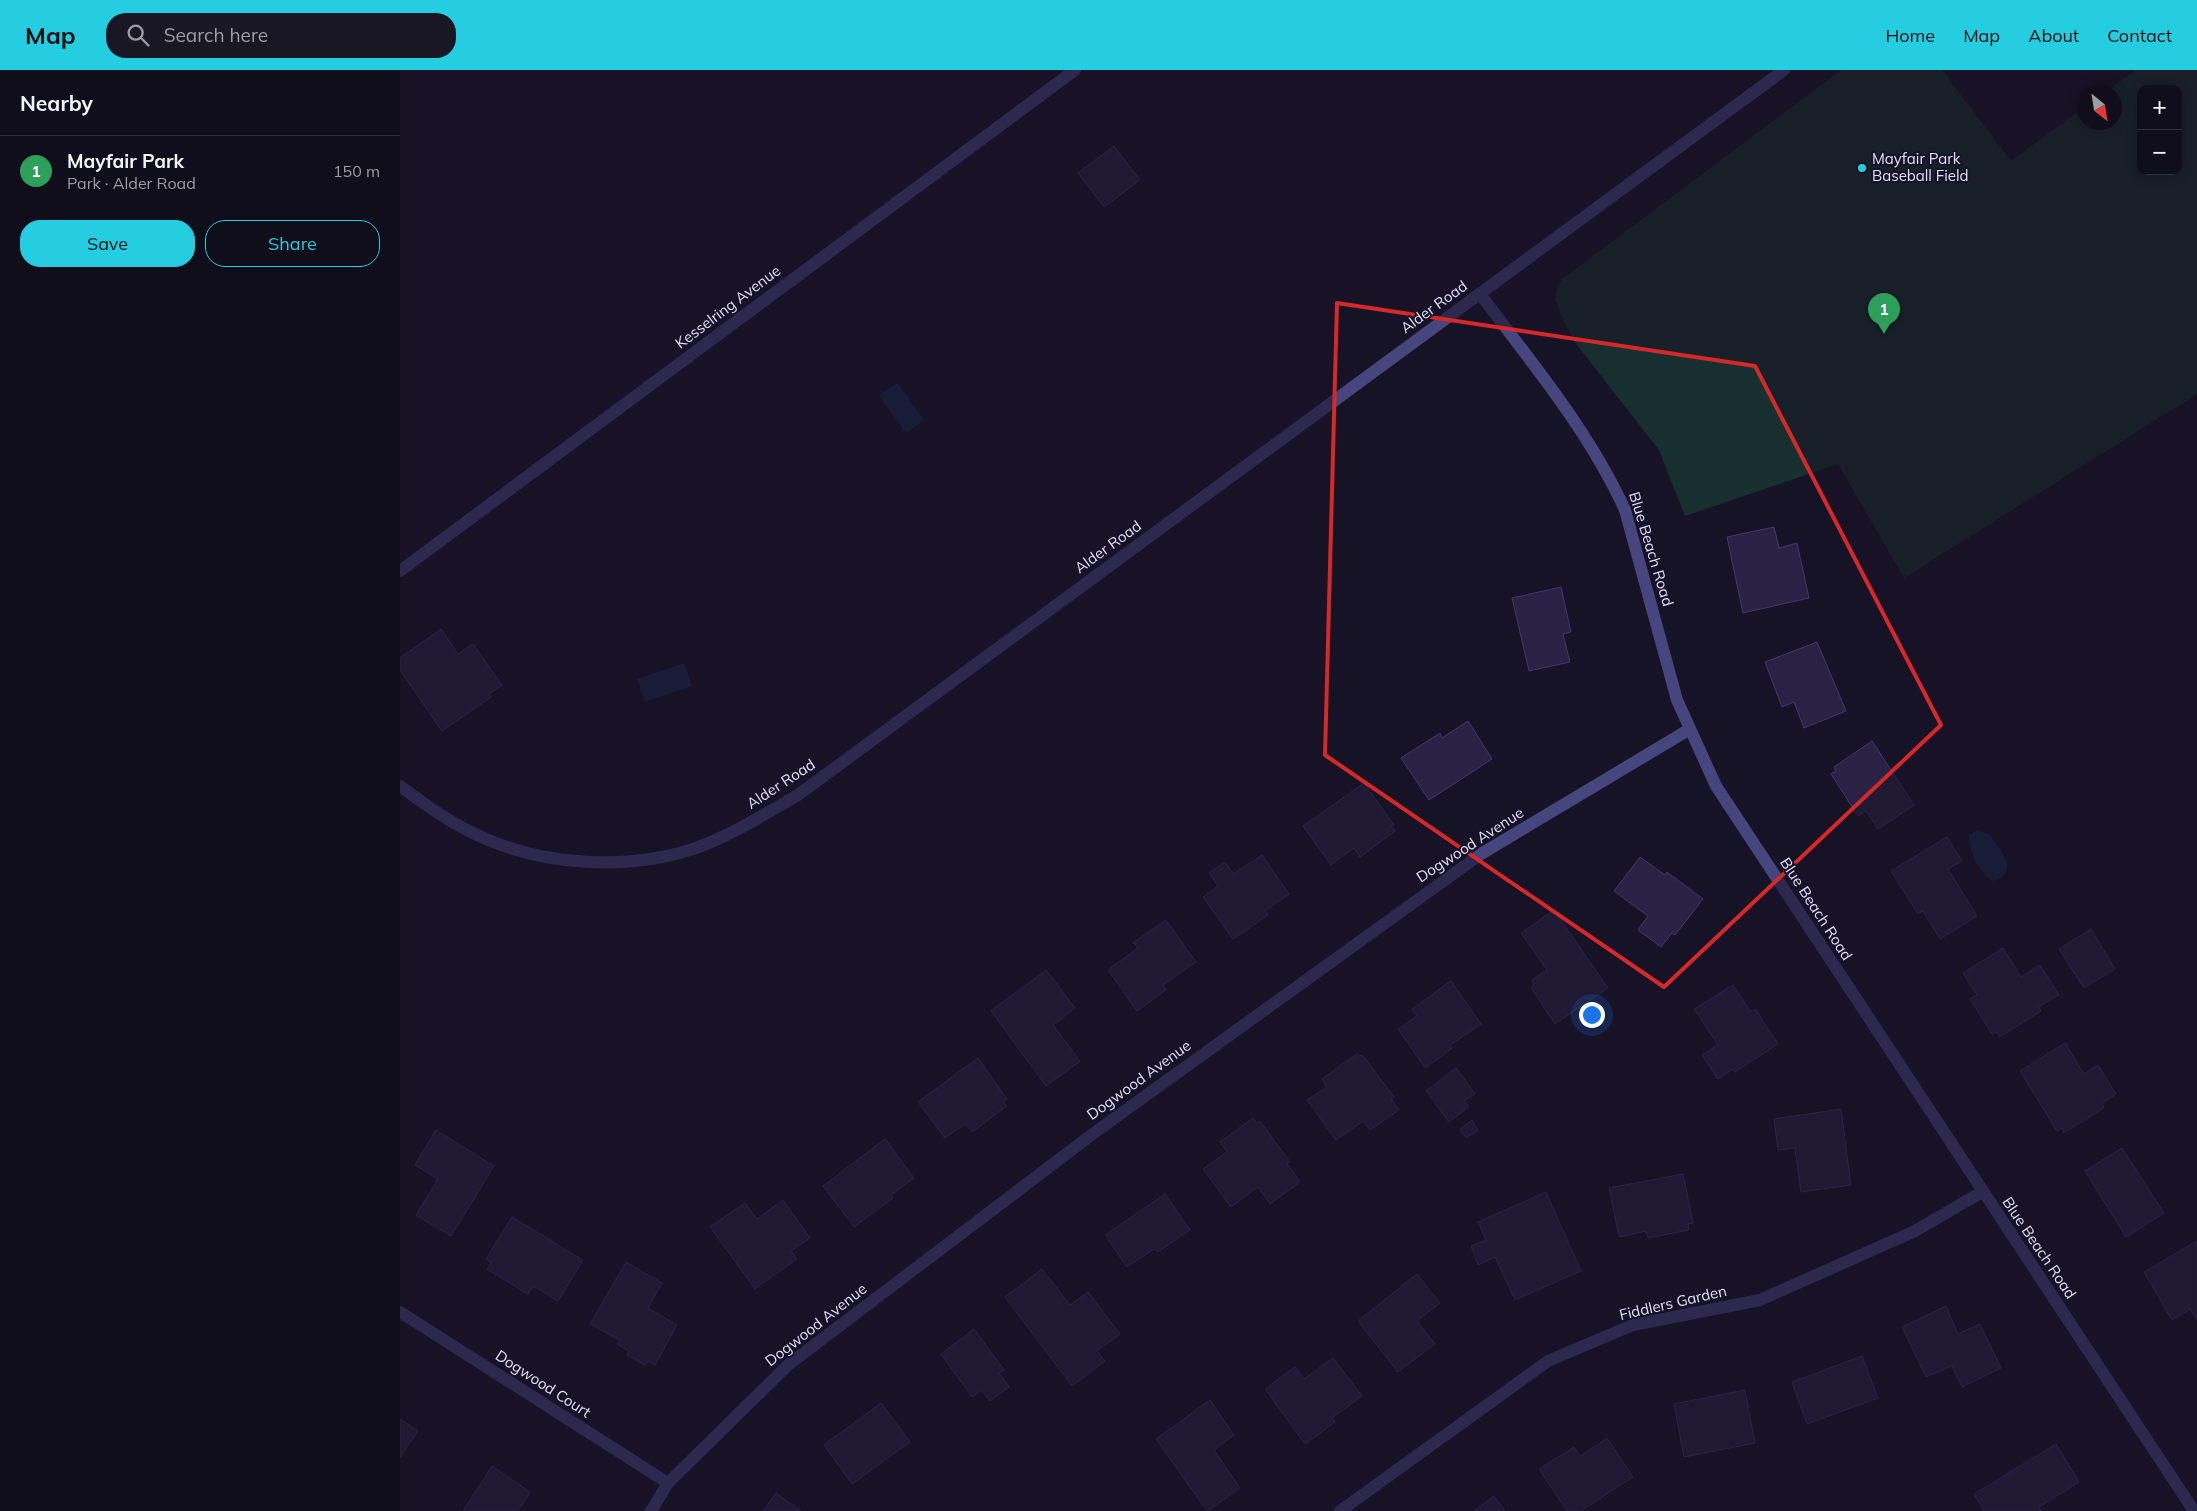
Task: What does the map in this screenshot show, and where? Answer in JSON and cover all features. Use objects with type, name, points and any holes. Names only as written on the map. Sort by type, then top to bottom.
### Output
[{"type":"street","name":"Kesselring Avenue","points":[[400,571],[1075,70]]},
{"type":"street","name":"Alder Road","points":[[400,786],[439,814],[477,835],[517,850],[563,860],[608,863],[656,858],[697,848],[745,826],[806,789],[1784,70]]},
{"type":"street","name":"Blue Beach Road","points":[[1480,294],[1568,412],[1611,480],[1625,510],[1677,700],[1716,786],[2194,1511]]},
{"type":"street","name":"Dogwood Avenue","points":[[650,1511],[668,1483],[788,1365],[1094,1133],[1481,854],[1690,729]]},
{"type":"street","name":"Fiddlers Garden","points":[[1340,1511],[1548,1361],[1634,1325],[1760,1300],[1915,1230],[1982,1192]]},
{"type":"street","name":"Dogwood Court","points":[[400,1312],[668,1483]]},
{"type":"highlighted area","points":[[1337,303],[1755,366],[1941,725],[1664,987],[1325,755]]},
{"type":"green space","points":[[1841,70],[1942,70],[2011,161],[2077,112],[2077,130],[2122,130],[2122,85],[2115,85],[2136,70],[2197,70],[2197,394],[1904,578],[1838,464],[1685,516],[1659,450],[1577,345],[1564,322],[1555,300],[1557,287],[1562,279]]},
{"type":"water","points":[[897,383],[924,420],[906,433],[879,395]]},
{"type":"water","points":[[684,663],[692,686],[645,702],[637,679]]},
{"type":"water","points":[[1976,831],[1988,833],[2002,852],[2007,865],[2002,877],[1993,881],[1975,861],[1969,835]]},
{"type":"building","points":[[1114,146],[1140,180],[1104,207],[1078,173]]},
{"type":"building","points":[[1774,527],[1779,548],[1797,543],[1809,598],[1743,613],[1727,537]]},
{"type":"building","points":[[1561,587],[1571,632],[1563,634],[1570,662],[1529,671],[1512,598]]},
{"type":"building","points":[[441,629],[458,654],[473,644],[502,685],[489,694],[491,697],[442,731],[400,670],[400,658]]},
{"type":"building","points":[[1817,642],[1846,711],[1804,728],[1794,702],[1782,707],[1765,662]]},
{"type":"building","points":[[1468,721],[1492,759],[1429,800],[1401,758],[1440,733],[1442,738]]},
{"type":"building","points":[[1872,741],[1914,805],[1878,829],[1866,811],[1858,816],[1831,774],[1836,771],[1834,767]]},
{"type":"building","points":[[1364,783],[1394,825],[1391,826],[1395,831],[1360,857],[1354,848],[1331,865],[1303,826]]},
{"type":"building","points":[[1947,837],[1962,861],[1948,869],[1977,916],[1940,939],[1923,911],[1918,914],[1891,871]]},
{"type":"building","points":[[1262,855],[1289,894],[1265,911],[1268,915],[1233,939],[1203,897],[1218,886],[1209,873],[1225,862],[1233,874]]},
{"type":"building","points":[[1640,857],[1665,875],[1667,872],[1703,899],[1675,935],[1672,933],[1661,947],[1638,930],[1648,916],[1614,891]]},
{"type":"building","points":[[1554,910],[1608,988],[1555,1024],[1531,988],[1534,984],[1532,980],[1547,970],[1521,933]]},
{"type":"building","points":[[1166,920],[1196,962],[1163,985],[1166,990],[1137,1011],[1108,970],[1138,948],[1133,943]]},
{"type":"building","points":[[2091,929],[2115,969],[2084,988],[2059,949]]},
{"type":"building","points":[[2003,948],[2021,977],[2040,965],[2059,995],[2038,1007],[2041,1011],[2000,1037],[1996,1032],[1992,1034],[1970,999],[1977,995],[1963,973]]},
{"type":"building","points":[[1046,970],[1075,1008],[1053,1025],[1080,1061],[1046,1086],[991,1011]]},
{"type":"building","points":[[1451,981],[1481,1024],[1450,1045],[1452,1048],[1425,1068],[1398,1029],[1417,1016],[1412,1009]]},
{"type":"building","points":[[1733,985],[1750,1011],[1756,1010],[1778,1044],[1735,1072],[1733,1069],[1718,1079],[1702,1055],[1718,1045],[1694,1009]]},
{"type":"building","points":[[2065,1043],[2084,1074],[2098,1065],[2116,1094],[2102,1103],[2104,1108],[2064,1133],[2062,1128],[2057,1131],[2020,1071]]},
{"type":"building","points":[[1357,1054],[1364,1057],[1394,1097],[1391,1099],[1399,1110],[1370,1130],[1363,1121],[1336,1140],[1307,1100],[1327,1087],[1322,1079]]},
{"type":"building","points":[[978,1058],[1007,1099],[1003,1102],[1007,1106],[972,1132],[965,1124],[945,1138],[918,1102]]},
{"type":"building","points":[[1456,1068],[1475,1094],[1464,1101],[1469,1107],[1449,1122],[1426,1091]]},
{"type":"building","points":[[1841,1109],[1851,1185],[1801,1192],[1795,1148],[1778,1150],[1774,1119]]},
{"type":"building","points":[[1253,1118],[1257,1123],[1260,1121],[1290,1162],[1287,1163],[1300,1182],[1270,1204],[1258,1187],[1231,1207],[1203,1169],[1227,1152],[1220,1142]]},
{"type":"building","points":[[1472,1120],[1478,1130],[1466,1138],[1460,1129]]},
{"type":"building","points":[[436,1130],[494,1166],[451,1236],[416,1215],[438,1179],[415,1165]]},
{"type":"building","points":[[885,1139],[914,1178],[891,1195],[893,1198],[854,1227],[823,1186]]},
{"type":"building","points":[[2122,1148],[2164,1213],[2126,1237],[2085,1171]]},
{"type":"building","points":[[1683,1174],[1693,1223],[1688,1224],[1689,1230],[1648,1238],[1646,1231],[1619,1237],[1609,1188]]},
{"type":"building","points":[[1546,1192],[1581,1271],[1515,1300],[1495,1257],[1478,1265],[1471,1246],[1486,1240],[1478,1222]]},
{"type":"building","points":[[1165,1194],[1190,1230],[1158,1252],[1154,1249],[1127,1267],[1105,1235]]},
{"type":"building","points":[[783,1200],[810,1238],[791,1251],[797,1259],[755,1289],[710,1227],[745,1203],[757,1219]]},
{"type":"building","points":[[512,1217],[583,1260],[558,1301],[533,1286],[528,1294],[487,1269],[491,1263],[486,1259]]},
{"type":"building","points":[[2197,1241],[2197,1320],[2190,1309],[2172,1320],[2144,1272]]},
{"type":"building","points":[[626,1262],[662,1283],[648,1308],[677,1325],[655,1365],[648,1361],[645,1365],[627,1355],[629,1351],[617,1344],[621,1341],[590,1324]]},
{"type":"building","points":[[1042,1269],[1070,1305],[1088,1292],[1120,1334],[1097,1351],[1105,1361],[1072,1386],[1005,1297]]},
{"type":"building","points":[[1417,1274],[1440,1303],[1417,1321],[1435,1344],[1398,1372],[1358,1321]]},
{"type":"building","points":[[1946,1306],[1958,1334],[1980,1324],[2001,1368],[1962,1387],[1952,1366],[1926,1377],[1902,1327]]},
{"type":"building","points":[[974,1329],[1004,1370],[999,1373],[1009,1387],[990,1401],[981,1390],[972,1397],[941,1354]]},
{"type":"building","points":[[1862,1356],[1878,1398],[1807,1424],[1792,1382]]},
{"type":"building","points":[[1333,1358],[1362,1396],[1332,1418],[1335,1422],[1305,1444],[1265,1389],[1295,1367],[1304,1379]]},
{"type":"building","points":[[1745,1390],[1755,1443],[1684,1457],[1674,1404]]},
{"type":"building","points":[[1210,1400],[1234,1435],[1214,1450],[1240,1488],[1207,1511],[1156,1439]]},
{"type":"building","points":[[881,1403],[910,1442],[852,1484],[824,1445]]},
{"type":"building","points":[[400,1419],[418,1431],[400,1457]]},
{"type":"building","points":[[1607,1438],[1633,1477],[1581,1511],[1567,1511],[1539,1469],[1574,1447],[1580,1456]]},
{"type":"building","points":[[2056,1444],[2079,1482],[2039,1507],[2041,1511],[1984,1511],[1974,1494]]},
{"type":"building","points":[[492,1466],[530,1492],[518,1511],[463,1511]]},
{"type":"building","points":[[776,1493],[801,1511],[763,1511]]},
{"type":"building","points":[[1494,1496],[1505,1511],[1474,1511]]},
{"type":"place","name":"Mayfair Park Baseball Field","points":[[1862,168]]},
{"type":"place","name":"Mayfair Park","points":[[1884,334]]}]
